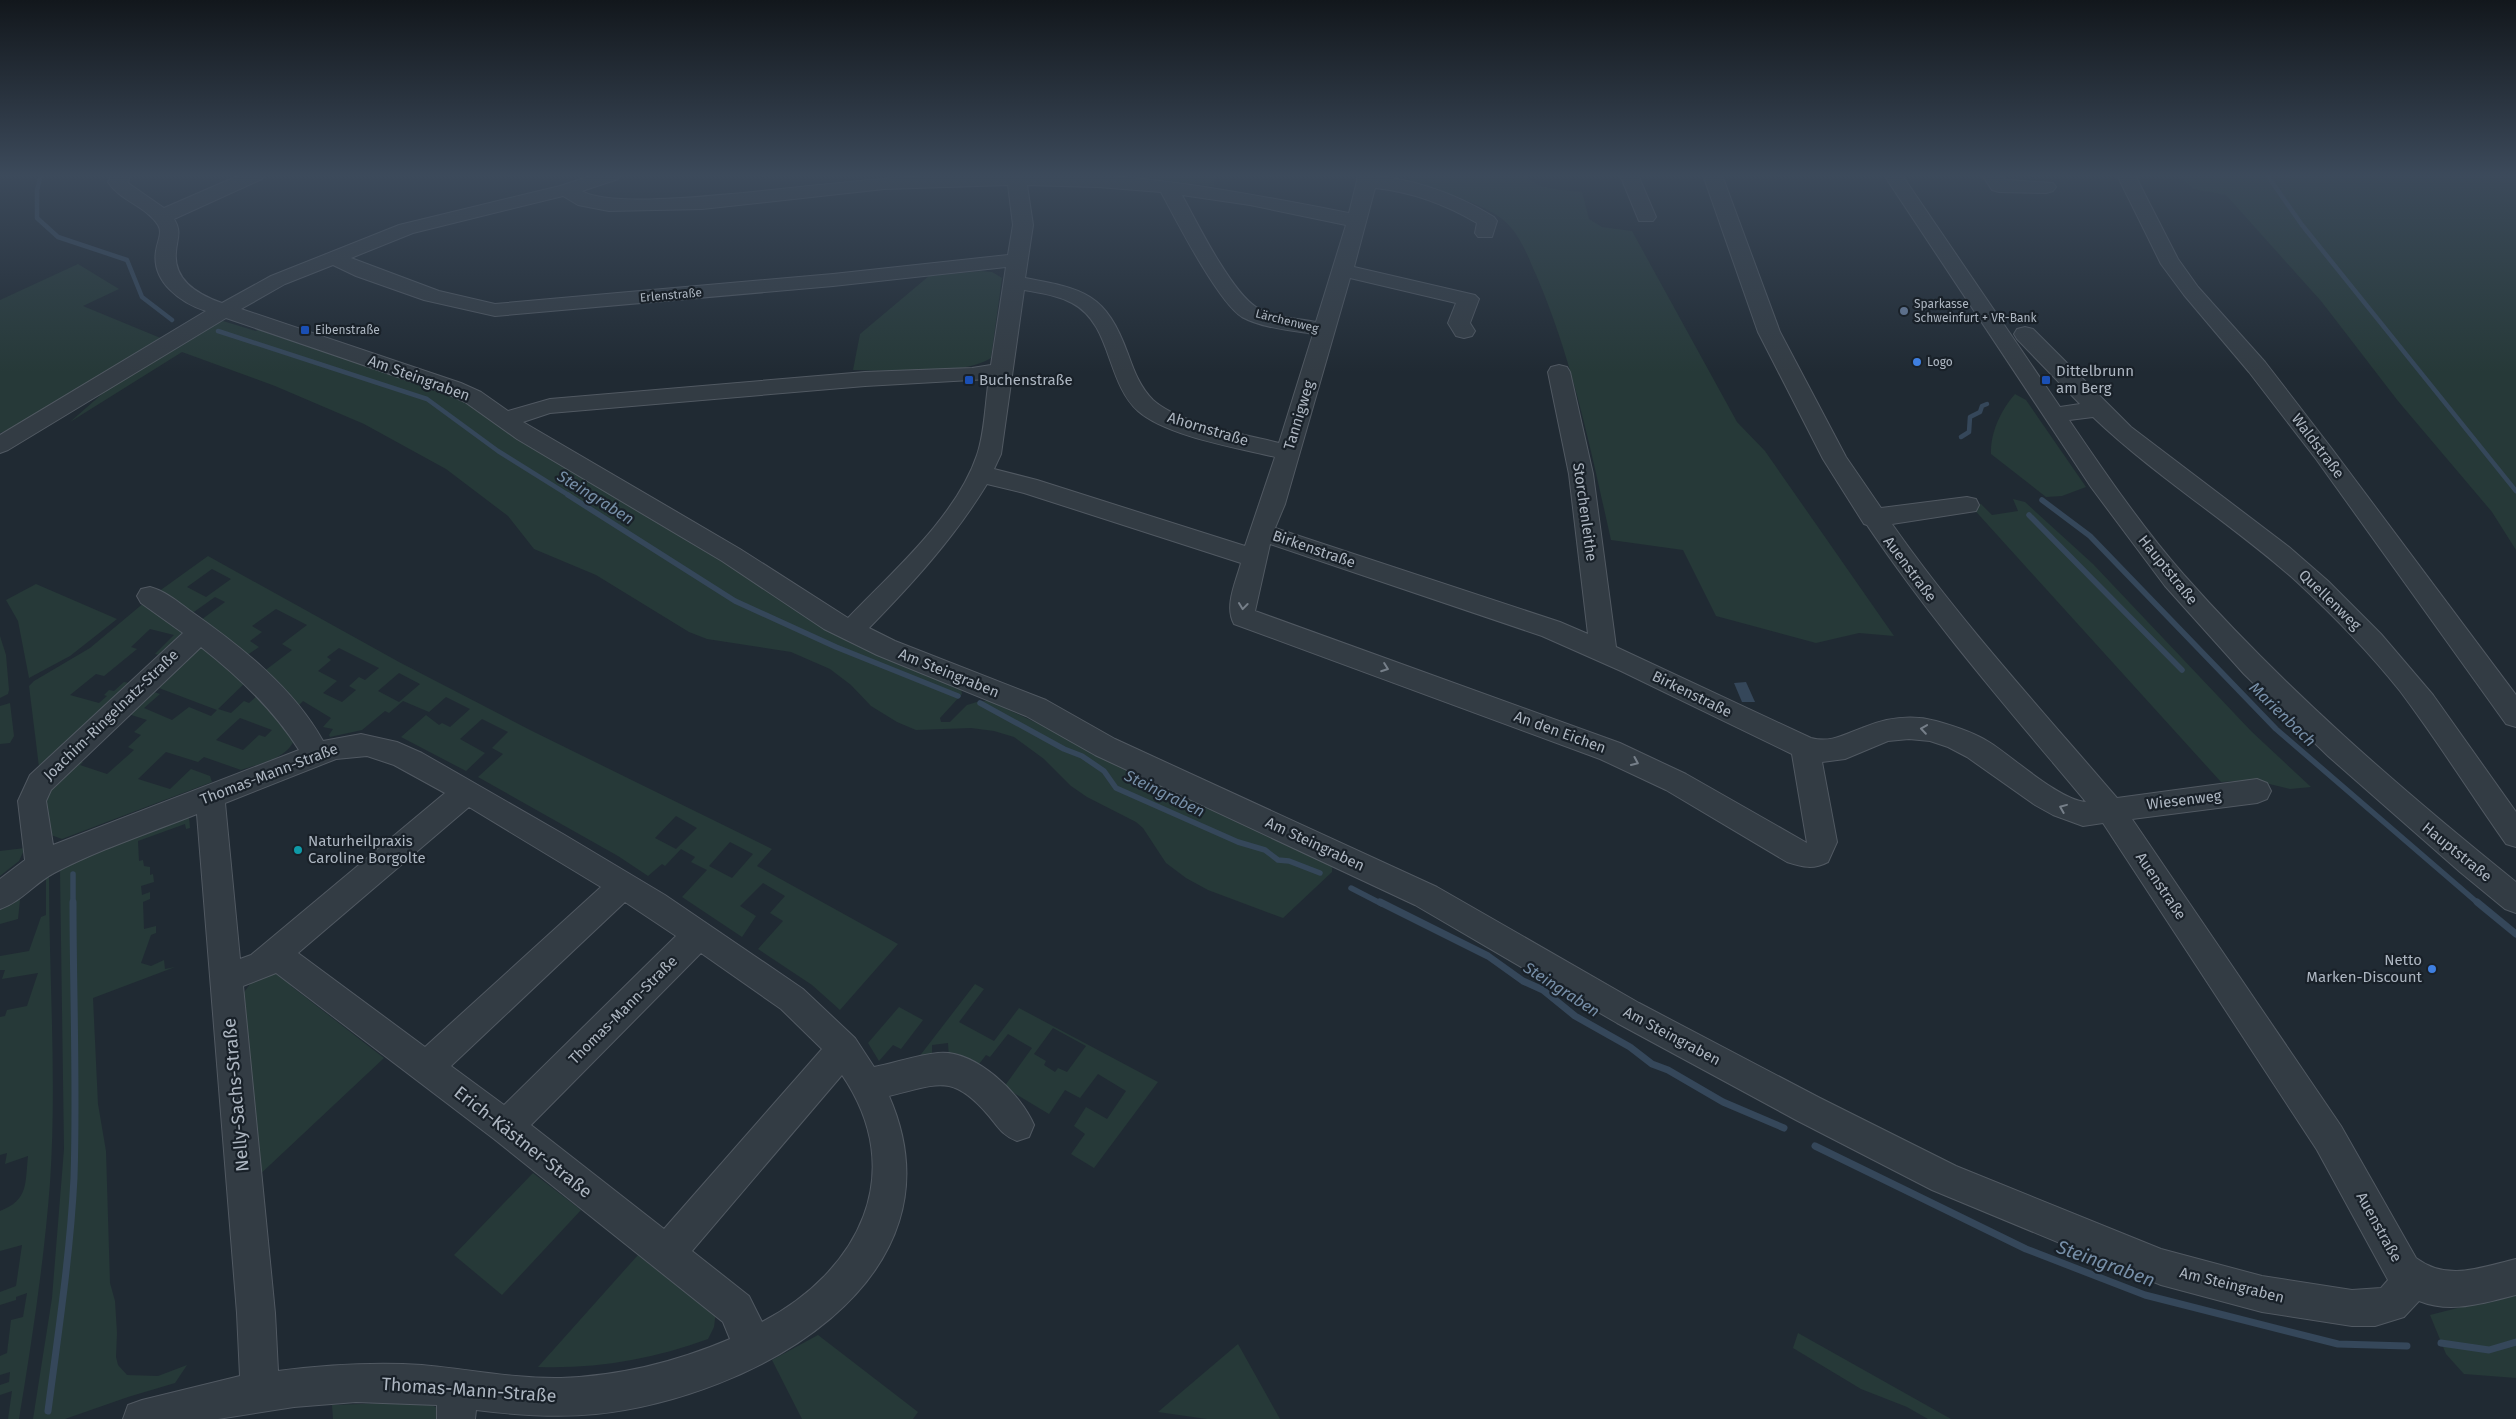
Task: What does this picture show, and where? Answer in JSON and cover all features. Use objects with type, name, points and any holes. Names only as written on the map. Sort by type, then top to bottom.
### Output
[{"type":"street","name":"Am Steingraben","points":[[168,241],[165,263],[174,280],[187,295],[196,301],[453,388],[472,397],[506,421],[731,555],[833,622],[886,648],[1036,708],[1105,746],[1426,896],[1628,1013],[1808,1109],[1944,1178],[2161,1267],[2262,1294],[2352,1308],[2375,1308],[2391,1304],[2413,1280]]},
{"type":"street","points":[[0,444],[176,337],[278,280],[377,241]]},
{"type":"street","points":[[851,631],[953,521],[980,474],[989,454],[999,371],[1020,241]]},
{"type":"street","name":"Lärchenweg","points":[[1199,241],[1243,307],[1259,315],[1324,330]]},
{"type":"street","name":"Tannigweg","points":[[1254,558],[1273,504],[1351,241]]},
{"type":"street","name":"Auenstraße","points":[[1736,241],[1769,332],[1835,460],[1873,518],[1958,630],[2110,810],[2329,1138],[2389,1248],[2403,1271],[2413,1280]]},
{"type":"street","name":"Hauptstraße","points":[[1938,241],[2115,504],[2172,577],[2254,669],[2356,766],[2516,900]]},
{"type":"street","name":"Waldstraße","points":[[2159,241],[2168,260],[2191,292],[2257,367],[2324,454],[2464,642],[2516,716]]},
{"type":"street","name":"Erlenstraße","points":[[334,257],[347,265],[435,296],[466,306],[495,310],[814,281],[1017,260]]},
{"type":"street","points":[[1342,270],[1468,299],[1459,323],[1464,331]]},
{"type":"street","name":"Ahornstraße","points":[[1014,282],[1084,300],[1097,313],[1105,327],[1131,389],[1149,409],[1170,420],[1288,453]]},
{"type":"street","name":"Quellenweg","points":[[2026,334],[2127,437],[2161,466],[2263,539],[2305,575],[2364,633],[2409,684],[2516,835]]},
{"type":"street","points":[[506,421],[538,409],[568,404],[818,382],[972,375],[999,371]]},
{"type":"street","name":"Storchenleithe","points":[[1559,372],[1581,474],[1604,653]]},
{"type":"street","points":[[2055,415],[2098,409]]},
{"type":"street","name":"Birkenstraße","points":[[980,474],[1028,486],[1254,558]]},
{"type":"street","name":"Auenstraße","points":[[1873,518],[1967,505]]},
{"type":"street","name":"Birkenstraße","points":[[1262,532],[1551,629],[1804,748],[1817,752],[1837,751],[1880,732],[1899,728],[1938,732],[1973,745],[1989,755],[2036,792],[2059,806],[2083,814],[2110,810]]},
{"type":"street","name":"An den Eichen","points":[[1254,558],[1242,607],[1244,618],[1610,751],[1676,782],[1798,853],[1812,856],[1822,850],[1822,842],[1804,748]]},
{"type":"street","points":[[150,596],[202,632],[258,680],[311,743],[316,755]]},
{"type":"street","name":"Joachim-Ringelnatz-Straße","points":[[41,865],[32,801],[40,783],[184,645],[202,632]]},
{"type":"street","name":"Thomas-Mann-Straße","points":[[0,896],[41,865],[72,850],[316,755],[344,746],[374,746],[397,754],[467,792],[623,885],[698,934],[801,1006],[843,1049],[867,1085],[882,1115],[892,1162],[890,1188],[877,1230],[846,1280],[829,1297],[791,1325],[751,1347],[689,1373],[605,1394],[525,1396],[457,1403],[416,1383],[350,1384],[142,1419]]},
{"type":"street","name":"Wiesenweg","points":[[2110,810],[2257,791]]},
{"type":"street","points":[[226,978],[262,964],[275,954],[467,792]]},
{"type":"street","name":"Nelly-Sachs-Straße","points":[[210,797],[256,1313],[240,1403]]},
{"type":"street","points":[[427,1067],[623,885]]},
{"type":"street","name":"Thomas-Mann-Straße","points":[[506,1128],[698,934]]},
{"type":"street","name":"Erich-Kästner-Straße","points":[[275,954],[427,1067],[736,1309],[743,1319],[751,1347]]},
{"type":"street","points":[[666,1254],[843,1049]]},
{"type":"street","points":[[867,1085],[939,1068],[950,1068],[982,1084],[1016,1125]]},
{"type":"street","points":[[2413,1280],[2423,1285],[2448,1291],[2516,1277]]},
{"type":"green space","points":[[1520,241],[1638,241],[1737,422],[1765,451],[1894,636],[1859,633],[1816,643],[1716,616],[1683,550],[1611,540],[1571,374],[1550,309]]},
{"type":"green space","points":[[2267,241],[2516,241],[2516,550],[2492,512],[2398,401],[2321,301]]},
{"type":"green space","points":[[78,264],[119,289],[83,306],[163,339],[17,427],[0,433],[0,300]]},
{"type":"green space","points":[[981,271],[992,272],[1002,278],[991,358],[962,368],[943,370],[853,370],[860,334],[929,276]]},
{"type":"green space","points":[[223,321],[256,331],[260,328],[456,396],[501,428],[961,689],[962,694],[940,718],[941,722],[950,722],[967,705],[980,701],[990,701],[1332,862],[1332,872],[1283,918],[1208,890],[1186,878],[1166,863],[1143,828],[1136,822],[1087,797],[1071,786],[1044,759],[1014,737],[994,731],[971,728],[916,730],[897,722],[871,706],[851,685],[830,669],[791,652],[707,639],[689,632],[596,575],[534,549],[508,516],[446,469],[364,424],[275,386],[182,352],[70,422],[110,387],[215,323]]},
{"type":"green space","points":[[2015,394],[2026,400],[2086,487],[2062,496],[2046,497],[1991,454],[1992,438],[1997,422]]},
{"type":"green space","points":[[2013,499],[2025,502],[2093,564],[2251,731],[2311,787],[2290,789],[2253,780],[2221,782],[1970,505],[1981,504],[1992,515],[2018,511]]},
{"type":"green space","points":[[208,556],[399,662],[530,730],[772,849],[757,866],[898,944],[840,1010],[812,985],[758,949],[783,921],[770,913],[785,896],[763,883],[740,906],[756,916],[742,937],[682,897],[707,870],[691,862],[695,857],[681,849],[665,866],[662,864],[648,876],[618,856],[478,777],[503,754],[492,748],[508,732],[482,719],[460,739],[485,753],[466,771],[401,737],[426,715],[439,725],[442,723],[450,727],[470,709],[446,697],[429,712],[403,701],[389,713],[385,711],[362,730],[330,737],[329,735],[333,729],[323,727],[331,718],[303,701],[296,708],[263,672],[292,650],[282,644],[307,625],[276,609],[252,626],[262,632],[250,641],[259,647],[246,656],[201,620],[225,602],[215,597],[191,614],[158,592]],"holes":[[[212,569],[231,579],[206,597],[187,587]],[[339,648],[379,668],[365,680],[359,677],[349,686],[356,690],[342,702],[323,693],[337,681],[318,671],[331,660],[327,657]],[[399,673],[420,684],[399,702],[378,691]],[[676,816],[697,828],[676,849],[655,838]],[[730,842],[753,854],[732,878],[709,866]]]},
{"type":"green space","points":[[36,584],[117,619],[70,656],[29,678],[18,621],[6,600]]},
{"type":"green space","points":[[145,602],[184,633],[164,656],[155,654],[174,635],[150,629],[131,647],[137,649],[104,676],[96,674],[70,695],[99,703],[107,696],[104,695],[109,690],[114,691],[124,682],[134,684],[39,767],[29,686],[34,681],[90,648]]},
{"type":"green space","points":[[0,636],[6,655],[9,690],[8,694],[0,698]]},
{"type":"green space","points":[[200,647],[204,648],[247,681],[218,709],[231,713],[244,701],[249,703],[259,694],[294,740],[285,752],[279,756],[241,770],[204,757],[198,762],[166,752],[138,779],[170,789],[191,769],[210,776],[212,782],[62,839],[51,835],[43,805],[55,776],[73,759],[83,762],[80,765],[107,774],[134,750],[128,747],[141,735],[134,732],[147,720],[122,712],[146,689],[160,694],[144,708],[172,720],[189,707],[211,716],[217,710],[151,685]],"holes":[[[240,718],[272,730],[265,737],[259,735],[243,750],[216,740]]]},
{"type":"green space","points":[[10,703],[14,736],[10,743],[0,744],[0,706]]},
{"type":"green space","points":[[189,817],[190,828],[186,829],[185,824],[138,841],[139,861],[143,860],[144,866],[150,867],[150,875],[153,874],[154,882],[141,886],[142,895],[150,892],[150,899],[143,902],[144,929],[156,926],[156,933],[151,935],[141,963],[151,966],[164,960],[165,969],[175,967],[93,998],[98,1104],[106,1151],[110,1283],[115,1301],[116,1357],[118,1365],[127,1375],[158,1376],[187,1365],[175,1383],[65,1419],[33,1419],[52,1298],[64,1149],[60,871],[65,864]]},
{"type":"green space","points":[[25,848],[19,861],[0,876],[0,851]]},
{"type":"green space","points":[[46,875],[49,876],[53,1068],[50,1183],[37,1301],[19,1419],[8,1419],[12,1391],[0,1395],[0,1385],[9,1382],[10,1372],[0,1375],[0,1356],[7,1353],[11,1320],[23,1317],[27,1293],[16,1297],[16,1300],[0,1305],[0,1292],[16,1286],[22,1245],[0,1251],[0,1211],[16,1202],[21,1196],[24,1190],[28,1156],[5,1164],[7,1153],[0,1155],[0,1017],[5,1016],[7,1010],[27,1006],[38,973],[2,979],[5,970],[0,970],[0,956],[29,951],[41,917],[46,915]]},
{"type":"green space","points":[[21,890],[18,919],[0,924],[0,910]]},
{"type":"green space","points":[[271,970],[298,979],[291,986],[384,1058],[255,1179],[241,996],[251,983]]},
{"type":"green space","points":[[975,984],[984,989],[959,1022],[994,1041],[1019,1008],[1158,1082],[1094,1168],[1071,1154],[1085,1134],[1074,1126],[1086,1107],[1107,1119],[1126,1091],[1098,1074],[1080,1098],[1065,1090],[1049,1114],[1004,1087],[1032,1048],[1008,1034],[990,1057],[986,1055],[976,1068],[949,1058],[948,1043],[932,1045],[932,1060],[912,1066]],"holes":[[[1053,1028],[1086,1046],[1067,1072],[1058,1068],[1055,1072],[1044,1065],[1046,1061],[1034,1054]]]},
{"type":"green space","points":[[899,1007],[923,1020],[901,1049],[893,1045],[879,1061],[868,1043]]},
{"type":"green space","points":[[533,1173],[581,1210],[502,1295],[454,1255]]},
{"type":"green space","points":[[638,1255],[702,1305],[716,1311],[714,1327],[708,1339],[667,1352],[624,1361],[582,1366],[538,1367]]},
{"type":"green space","points":[[2516,1293],[2516,1378],[2464,1374],[2446,1354],[2430,1315]]},
{"type":"green space","points":[[1798,1333],[1951,1419],[1928,1419],[1907,1407],[1861,1389],[1793,1348]]},
{"type":"green space","points":[[818,1335],[918,1412],[913,1419],[802,1419],[772,1360]]},
{"type":"green space","points":[[1238,1344],[1280,1419],[1207,1419],[1158,1412]]},
{"type":"green space","points":[[415,1402],[430,1404],[437,1408],[440,1419],[333,1419],[332,1405]]},
{"type":"water","points":[[1746,682],[1755,702],[1742,702],[1734,683]]},
{"type":"waterway","name":"Steingraben","points":[[71,241],[127,260],[142,297],[172,320]]},
{"type":"waterway","points":[[2315,241],[2516,491]]},
{"type":"waterway","name":"Steingraben","points":[[218,331],[427,399],[498,451],[570,496]]},
{"type":"waterway","points":[[1961,437],[1969,432],[1970,417],[1980,412],[1982,406],[1987,404]]},
{"type":"waterway","name":"Steingraben","points":[[568,495],[735,601],[836,647],[958,696]]},
{"type":"waterway","name":"Marienbach","points":[[2042,500],[2090,536],[2276,729],[2479,904]]},
{"type":"waterway","points":[[2029,515],[2182,670]]},
{"type":"waterway","name":"Steingraben","points":[[980,703],[1064,749],[1082,756],[1104,771],[1116,788],[1238,842],[1265,850],[1278,860],[1289,861],[1320,873]]},
{"type":"waterway","points":[[73,874],[73,902]]},
{"type":"waterway","name":"Steingraben","points":[[1351,888],[1382,904]]},
{"type":"waterway","points":[[48,1411],[67,1266],[74,1178],[73,902]]},
{"type":"waterway","name":"Steingraben","points":[[1380,902],[1488,956],[1523,981],[1543,990],[1575,1016],[1630,1047],[1652,1064],[1668,1070],[1723,1102],[1784,1128]]},
{"type":"waterway","name":"Marienbach","points":[[2477,902],[2516,934]]},
{"type":"waterway","name":"Steingraben","points":[[1815,1146],[2026,1249],[2145,1295],[2338,1344],[2407,1346]]},
{"type":"waterway","name":"Steingraben","points":[[2441,1343],[2489,1350],[2516,1342]]},
{"type":"place","name":"Sparkasse Schweinfurt + VR-Bank","points":[[1904,311]]},
{"type":"place","name":"Eibenstraße","points":[[305,330]]},
{"type":"place","name":"Logo","points":[[1917,362]]},
{"type":"place","name":"Buchenstraße","points":[[969,380]]},
{"type":"place","name":"Dittelbrunn am Berg","points":[[2046,380]]},
{"type":"place","name":"Naturheilpraxis Caroline Borgolte","points":[[298,850]]},
{"type":"place","name":"Netto Marken-Discount","points":[[2432,969]]}]
